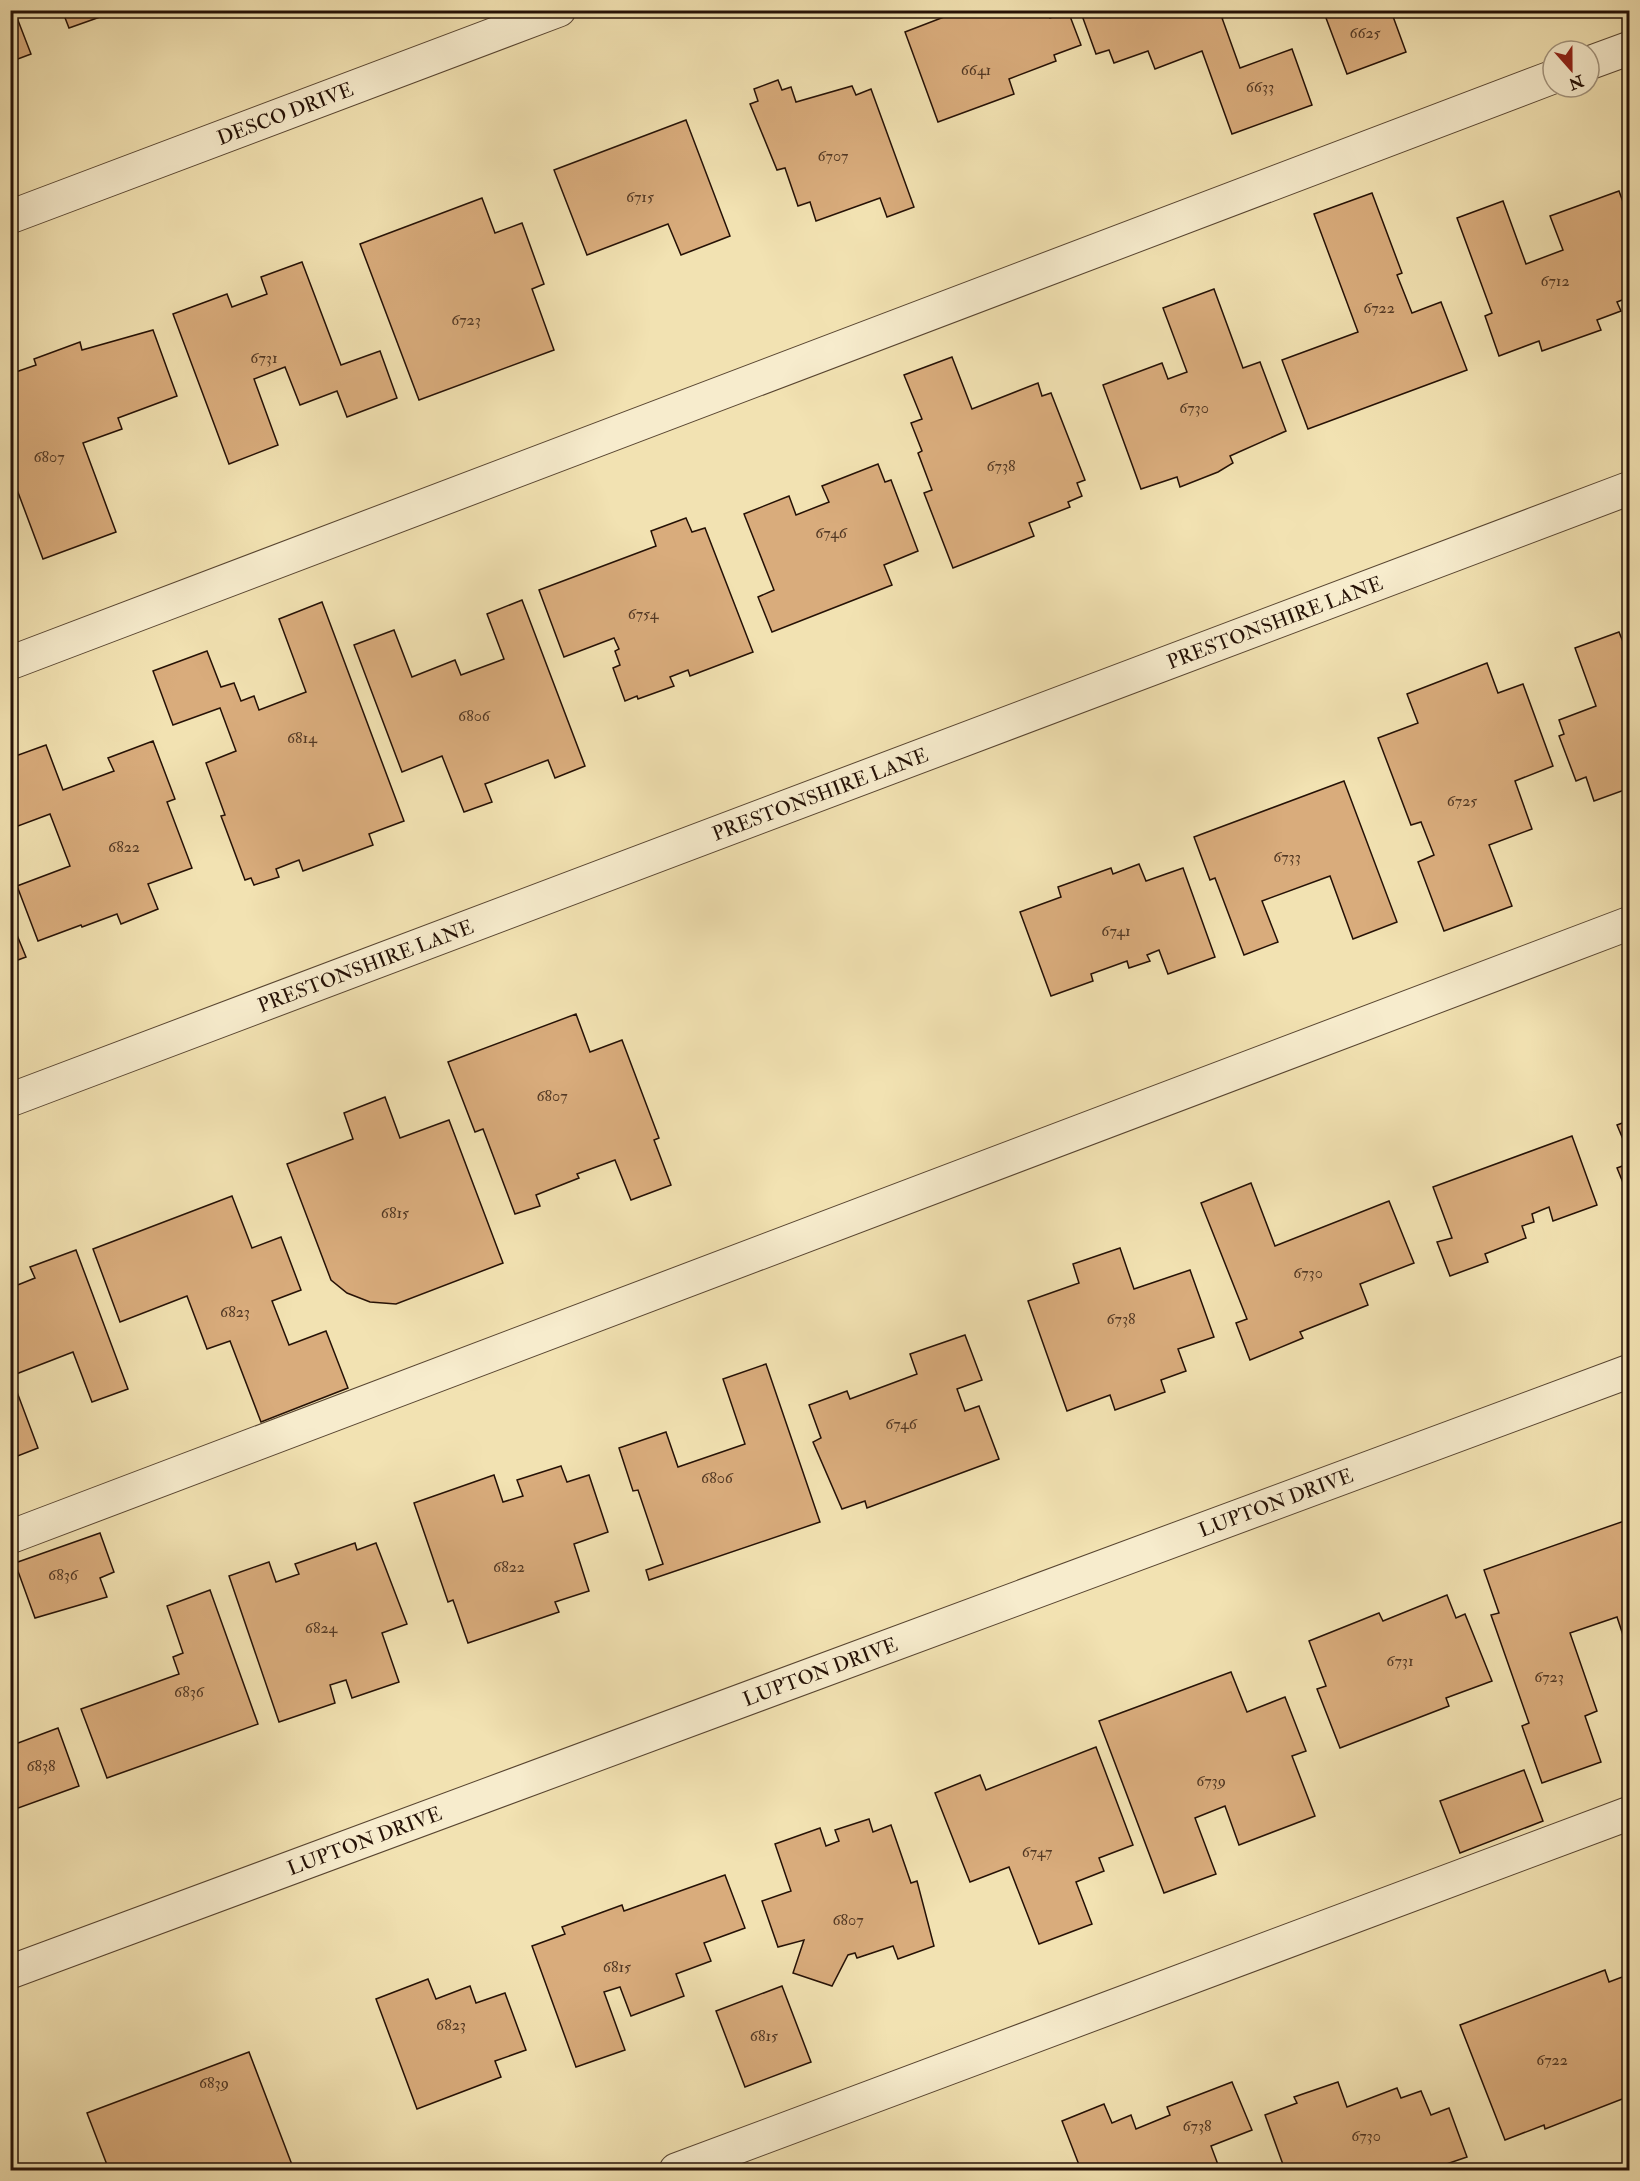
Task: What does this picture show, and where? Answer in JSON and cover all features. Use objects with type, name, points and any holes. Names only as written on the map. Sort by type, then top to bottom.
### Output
[{"type":"street","name":"DESCO DRIVE","points":[[10,216],[559,10]]},
{"type":"street","points":[[1601,58],[1629,48]]},
{"type":"street","points":[[10,663],[1541,82]]},
{"type":"street","name":"PRESTONSHIRE LANE","points":[[10,1100],[1629,488]]},
{"type":"street","points":[[10,1537],[1629,923]]},
{"type":"street","name":"LUPTON DRIVE","points":[[10,1972],[1629,1371]]},
{"type":"street","points":[[676,2170],[1629,1813]]},
{"type":"building","points":[[10,10],[14,10],[31,54],[10,62]]},
{"type":"building","points":[[62,10],[97,10],[100,17],[69,28]]},
{"type":"building","points":[[962,10],[978,10],[979,12],[984,10],[1047,10],[1050,18],[1068,11],[1081,45],[1054,55],[1056,61],[1009,79],[1014,94],[938,122],[905,32]]},
{"type":"building","points":[[1080,10],[1230,10],[1232,14],[1222,18],[1240,68],[1292,49],[1312,105],[1232,134],[1202,51],[1155,69],[1148,51],[1114,63],[1109,50],[1096,54]]},
{"type":"building","points":[[1323,10],[1383,10],[1384,14],[1391,11],[1406,52],[1347,74]]},
{"type":"building","points":[[778,80],[782,90],[791,87],[796,102],[852,86],[856,95],[871,89],[914,207],[887,217],[880,198],[816,221],[810,202],[798,206],[785,168],[777,170],[750,104],[758,101],[754,89]]},
{"type":"building","points":[[686,120],[730,236],[681,255],[668,224],[587,255],[554,170]]},
{"type":"building","points":[[1619,191],[1630,221],[1630,297],[1617,302],[1621,311],[1597,320],[1601,330],[1542,351],[1539,341],[1499,356],[1485,316],[1492,313],[1457,218],[1503,201],[1526,264],[1563,250],[1550,216]]},
{"type":"building","points":[[1372,193],[1402,273],[1397,275],[1412,313],[1441,302],[1467,370],[1308,429],[1282,360],[1358,332],[1314,214]]},
{"type":"building","points":[[482,198],[495,233],[522,223],[544,284],[532,289],[554,350],[419,400],[360,244]]},
{"type":"building","points":[[302,262],[341,365],[380,351],[397,398],[347,417],[337,391],[300,405],[285,367],[254,379],[278,445],[229,464],[173,314],[227,294],[232,307],[267,294],[261,277]]},
{"type":"building","points":[[1214,289],[1243,368],[1260,362],[1286,431],[1230,456],[1233,463],[1218,472],[1180,487],[1177,477],[1141,489],[1103,385],[1162,363],[1168,379],[1187,372],[1163,308]]},
{"type":"building","points":[[153,330],[177,396],[118,418],[122,429],[83,443],[116,532],[43,559],[10,471],[10,374],[36,365],[34,359],[80,342],[82,350]]},
{"type":"building","points":[[952,357],[972,409],[1038,383],[1042,396],[1051,393],[1085,480],[1077,483],[1082,496],[1068,502],[1070,507],[1029,523],[1034,536],[953,568],[924,493],[932,490],[918,453],[922,451],[911,423],[922,419],[904,375]]},
{"type":"building","points":[[878,464],[885,482],[891,480],[918,551],[884,565],[892,585],[772,632],[758,597],[774,590],[744,514],[789,496],[796,515],[829,502],[822,486]]},
{"type":"building","points":[[686,518],[692,532],[705,528],[753,652],[690,676],[688,670],[670,677],[674,686],[638,699],[637,696],[625,701],[613,668],[620,665],[615,651],[619,649],[614,638],[564,657],[539,590],[656,546],[651,531]]},
{"type":"building","points":[[522,600],[585,766],[555,778],[548,760],[485,784],[492,802],[464,812],[442,756],[402,772],[354,645],[394,630],[412,677],[455,660],[461,675],[504,659],[487,614]]},
{"type":"building","points":[[322,602],[404,821],[369,834],[373,845],[303,871],[299,860],[276,869],[279,877],[254,885],[251,878],[245,880],[221,816],[225,815],[206,763],[236,751],[220,708],[173,725],[153,671],[207,651],[221,687],[234,683],[241,701],[254,696],[259,710],[306,692],[279,619]]},
{"type":"building","points":[[1619,632],[1630,659],[1630,788],[1594,801],[1586,777],[1576,781],[1559,736],[1564,734],[1559,720],[1596,706],[1575,648]]},
{"type":"building","points":[[1487,663],[1498,693],[1523,684],[1553,766],[1515,781],[1532,829],[1489,845],[1512,906],[1444,931],[1418,862],[1434,855],[1421,822],[1411,825],[1378,738],[1418,723],[1407,694]]},
{"type":"building","points":[[153,741],[175,799],[167,802],[192,868],[148,884],[158,909],[121,924],[117,914],[38,941],[17,886],[70,866],[50,814],[10,829],[10,758],[46,745],[63,790],[114,771],[108,758]]},
{"type":"building","points":[[1344,781],[1397,922],[1353,939],[1330,876],[1262,901],[1278,942],[1244,955],[1215,878],[1210,880],[1194,837]]},
{"type":"building","points":[[1139,864],[1146,881],[1183,868],[1215,957],[1168,974],[1159,950],[1147,955],[1150,961],[1129,968],[1127,961],[1091,974],[1093,981],[1051,996],[1020,912],[1061,897],[1058,887],[1111,868],[1113,874]]},
{"type":"building","points":[[10,918],[26,957],[10,963]]},
{"type":"building","points":[[576,1014],[590,1052],[622,1040],[659,1138],[654,1140],[671,1185],[631,1200],[615,1160],[577,1174],[579,1178],[536,1195],[540,1206],[515,1214],[483,1129],[475,1132],[448,1062]]},
{"type":"building","points":[[385,1097],[400,1138],[449,1120],[503,1263],[396,1304],[370,1302],[347,1293],[331,1280],[287,1164],[353,1139],[344,1113]]},
{"type":"building","points":[[1630,1120],[1630,1156],[1617,1125]]},
{"type":"building","points":[[1572,1136],[1597,1205],[1553,1221],[1549,1207],[1532,1214],[1534,1222],[1522,1226],[1526,1238],[1485,1254],[1488,1262],[1450,1276],[1437,1242],[1452,1238],[1433,1187]]},
{"type":"building","points":[[1630,1163],[1630,1200],[1617,1168]]},
{"type":"building","points":[[1251,1183],[1275,1246],[1389,1201],[1414,1263],[1360,1284],[1368,1305],[1300,1332],[1303,1338],[1250,1360],[1236,1323],[1247,1319],[1201,1203]]},
{"type":"building","points":[[232,1196],[252,1248],[281,1237],[301,1290],[272,1301],[289,1345],[326,1331],[348,1388],[261,1422],[230,1341],[207,1349],[187,1296],[120,1322],[93,1249]]},
{"type":"building","points":[[1120,1248],[1134,1289],[1190,1270],[1214,1337],[1178,1349],[1186,1371],[1161,1380],[1165,1392],[1115,1410],[1110,1395],[1067,1411],[1028,1301],[1079,1283],[1073,1264]]},
{"type":"building","points":[[76,1250],[128,1389],[92,1402],[73,1352],[11,1376],[38,1448],[10,1459],[10,1288],[35,1278],[30,1267]]},
{"type":"building","points":[[965,1335],[982,1380],[957,1389],[965,1411],[979,1406],[999,1459],[867,1508],[865,1501],[842,1509],[813,1442],[821,1438],[809,1405],[847,1391],[850,1399],[917,1374],[910,1354]]},
{"type":"building","points":[[766,1364],[820,1522],[649,1580],[646,1570],[663,1564],[638,1490],[633,1491],[619,1448],[666,1432],[678,1467],[745,1444],[723,1379]]},
{"type":"building","points":[[561,1466],[567,1482],[589,1475],[608,1532],[574,1544],[589,1591],[555,1602],[559,1612],[468,1643],[453,1600],[448,1602],[414,1503],[494,1475],[503,1502],[523,1496],[517,1480]]},
{"type":"building","points":[[1630,1519],[1630,1643],[1626,1644],[1617,1617],[1570,1633],[1597,1711],[1585,1716],[1601,1762],[1542,1783],[1522,1726],[1529,1723],[1491,1615],[1499,1613],[1484,1570]]},
{"type":"building","points":[[100,1533],[114,1572],[100,1578],[107,1597],[35,1618],[15,1563]]},
{"type":"building","points":[[355,1543],[357,1550],[376,1543],[407,1624],[382,1633],[399,1682],[352,1698],[346,1680],[330,1685],[335,1703],[279,1722],[229,1576],[269,1562],[276,1582],[299,1574],[295,1564]]},
{"type":"building","points":[[210,1590],[258,1724],[107,1778],[81,1709],[179,1674],[173,1657],[183,1653],[167,1606]]},
{"type":"building","points":[[1447,1595],[1456,1618],[1465,1614],[1492,1681],[1446,1698],[1449,1706],[1340,1748],[1317,1689],[1326,1686],[1309,1641],[1379,1613],[1383,1621]]},
{"type":"building","points":[[1231,1672],[1247,1712],[1285,1697],[1306,1751],[1292,1756],[1315,1816],[1239,1845],[1225,1806],[1195,1818],[1216,1874],[1164,1893],[1099,1721]]},
{"type":"building","points":[[58,1728],[79,1786],[10,1811],[10,1746]]},
{"type":"building","points":[[1096,1747],[1133,1845],[1099,1858],[1104,1871],[1076,1882],[1092,1924],[1039,1944],[1009,1867],[970,1882],[935,1793],[980,1775],[986,1790]]},
{"type":"building","points":[[1524,1770],[1543,1821],[1460,1853],[1440,1801]]},
{"type":"building","points":[[869,1819],[873,1832],[891,1825],[911,1883],[917,1881],[934,1946],[898,1959],[893,1946],[857,1958],[855,1953],[848,1955],[832,1986],[793,1973],[804,1940],[778,1947],[762,1901],[791,1891],[775,1844],[820,1828],[826,1846],[839,1841],[835,1830]]},
{"type":"building","points":[[725,1875],[745,1928],[704,1943],[711,1961],[676,1974],[684,1996],[631,2016],[620,1987],[604,1992],[625,2050],[576,2067],[532,1946],[565,1934],[562,1927],[622,1905],[624,1911]]},
{"type":"building","points":[[1605,1970],[1609,1982],[1630,1974],[1630,2096],[1545,2129],[1544,2125],[1505,2140],[1460,2025]]},
{"type":"building","points":[[428,1979],[436,1999],[470,1986],[476,2003],[505,1993],[526,2050],[495,2061],[501,2077],[417,2109],[376,1999]]},
{"type":"building","points":[[782,1986],[811,2062],[745,2087],[716,2011]]},
{"type":"building","points":[[249,2052],[294,2170],[109,2170],[87,2113]]},
{"type":"building","points":[[1232,2082],[1252,2130],[1211,2146],[1220,2170],[1081,2170],[1062,2121],[1104,2104],[1112,2123],[1131,2115],[1136,2129],[1170,2115],[1167,2107]]},
{"type":"building","points":[[1338,2082],[1347,2107],[1397,2088],[1401,2098],[1421,2091],[1431,2115],[1449,2108],[1467,2157],[1429,2170],[1425,2170],[1422,2165],[1407,2170],[1285,2170],[1265,2115],[1297,2103],[1294,2097]]}]
